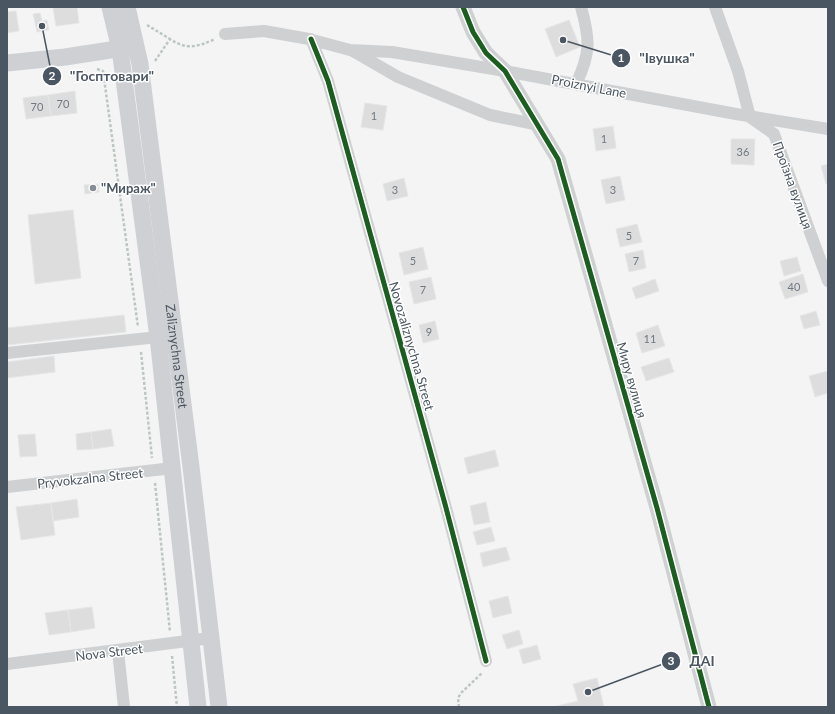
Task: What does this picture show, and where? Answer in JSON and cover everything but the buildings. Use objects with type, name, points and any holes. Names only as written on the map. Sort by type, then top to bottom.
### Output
[{"type":"main road","name":"Zaliznychna Street","points":[[110,7],[120,49],[158,337],[198,707]]},
{"type":"main road","name":"Zaliznychna Street","points":[[127,7],[142,80],[191,467],[219,707]]},
{"type":"main road","points":[[7,63],[65,57],[136,46]]},
{"type":"street","name":"Миру вулиця","points":[[463,7],[473,32],[486,53],[505,71],[539,125],[558,159],[657,508],[708,707]]},
{"type":"street","points":[[576,84],[584,67],[588,52],[588,39],[581,7]]},
{"type":"street","points":[[715,7],[738,71],[750,117]]},
{"type":"street","name":"Proiznyi Lane","points":[[225,34],[264,31],[312,39],[350,50],[398,77],[490,115],[539,125]]},
{"type":"street","name":"Novozaliznychna Street","points":[[312,39],[328,81],[445,504],[486,661]]},
{"type":"street","name":"Proiznyi Lane","points":[[350,50],[392,52],[505,71],[750,117],[828,129]]},
{"type":"street","name":"Проїзна вулиця","points":[[750,117],[774,134],[828,281]]},
{"type":"street","points":[[7,353],[158,337]]},
{"type":"street","name":"Pryvokzalna Street","points":[[7,487],[173,468]]},
{"type":"street","name":"Nova Street","points":[[7,664],[211,638]]},
{"type":"street","points":[[118,651],[124,707]]},
{"type":"path","points":[[147,25],[179,46],[191,47],[225,34]]},
{"type":"path","points":[[155,62],[170,39]]},
{"type":"path","points":[[103,71],[140,340],[177,707]]},
{"type":"path","points":[[459,707],[458,698],[461,693],[482,673],[486,666],[486,661]]},
{"type":"cycle path","points":[[463,7],[473,32],[486,53],[505,71],[558,159],[657,508],[709,707]]},
{"type":"cycle path","points":[[311,39],[328,81],[445,504],[486,661]]},
{"type":"place","name":"\"Госптовари\"","points":[[42,26]]},
{"type":"place","name":"\"Івушка\"","points":[[563,40]]},
{"type":"place","name":"\"Мираж\"","points":[[93,188]]},
{"type":"place","name":"ДАІ","points":[[588,692]]}]
